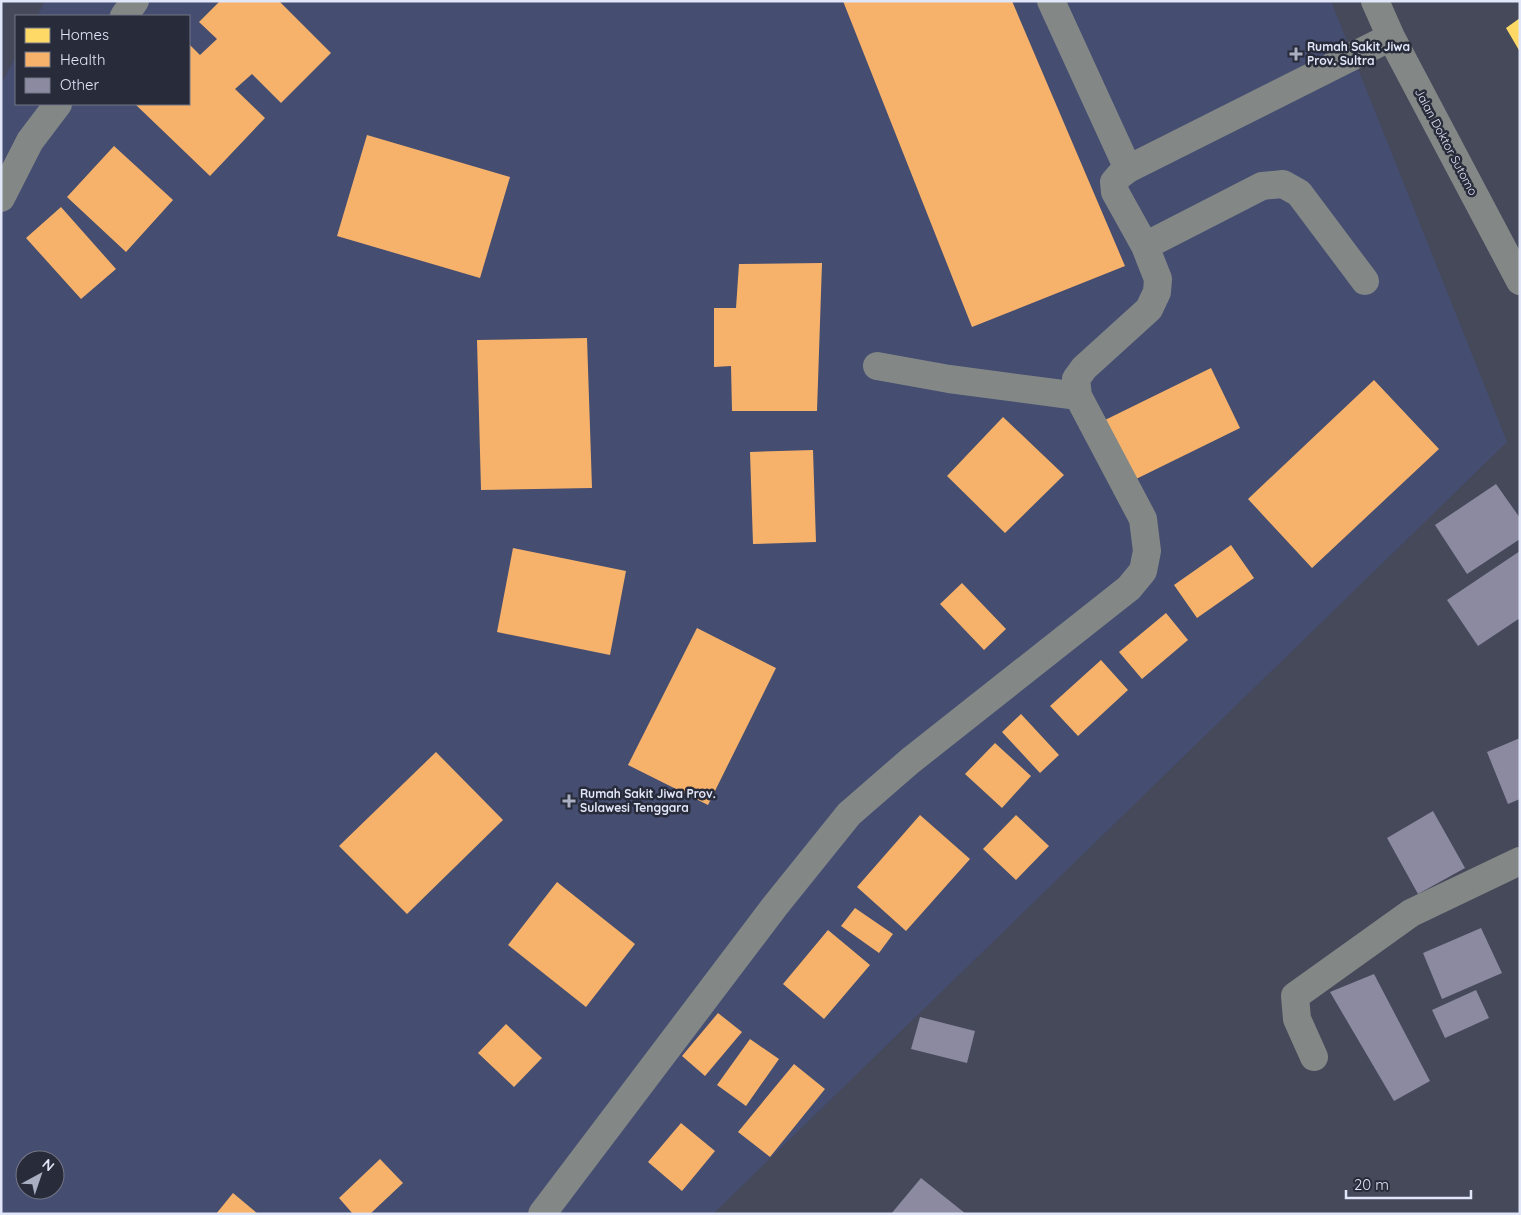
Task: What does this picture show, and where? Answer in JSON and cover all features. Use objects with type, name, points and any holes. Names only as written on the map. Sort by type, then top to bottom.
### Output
[{"type":"street","points":[[125,15],[135,1]]},
{"type":"street","points":[[1051,1],[1128,168]]},
{"type":"street","name":"Jalan Doktor Sutomo","points":[[1375,1],[1391,38],[1520,281]]},
{"type":"street","points":[[542,1214],[775,906],[849,814],[910,761],[1129,588],[1143,571],[1148,551],[1143,519],[1078,396],[1076,379],[1084,368],[1149,309],[1157,292],[1158,279],[1145,246],[1115,192],[1114,182],[1128,168],[1391,38]]},
{"type":"street","points":[[1,198],[30,141],[57,105]]},
{"type":"street","points":[[1145,246],[1262,186],[1283,184],[1299,193],[1365,281]]},
{"type":"street","points":[[877,366],[949,379],[1078,396]]},
{"type":"street","points":[[1314,1057],[1297,1019],[1295,996],[1410,913],[1520,861]]},
{"type":"shaded area","name":"Rumah Sakit Jiwa Prov. Sulawesi Tenggara","points":[[45,1],[1331,1],[1507,442],[713,1214],[1,1214],[1,84],[15,58],[15,105],[190,105],[190,15],[38,15]]},
{"type":"building: Homes","points":[[1520,18],[1520,52],[1506,28]]},
{"type":"building: Health","points":[[220,1],[279,1],[331,53],[281,103],[252,74],[235,89],[265,118],[210,176],[136,105],[190,105],[190,45],[200,55],[217,39],[199,22]]},
{"type":"building: Health","points":[[843,1],[1012,1],[1125,266],[972,327]]},
{"type":"building: Health","points":[[367,135],[510,177],[480,278],[337,236]]},
{"type":"building: Health","points":[[114,146],[173,200],[126,252],[67,197]]},
{"type":"building: Health","points":[[61,207],[116,269],[81,299],[26,238]]},
{"type":"building: Health","points":[[822,263],[817,411],[732,411],[731,366],[714,367],[714,308],[736,308],[739,264]]},
{"type":"building: Health","points":[[587,338],[592,488],[481,490],[477,340]]},
{"type":"building: Health","points":[[1211,368],[1240,428],[1134,480],[1105,420]]},
{"type":"building: Health","points":[[1374,380],[1439,449],[1312,568],[1248,499]]},
{"type":"building: Health","points":[[1003,417],[1064,475],[1005,533],[947,476]]},
{"type":"building: Health","points":[[813,450],[816,542],[753,544],[750,452]]},
{"type":"building: Health","points":[[1231,545],[1254,578],[1197,618],[1174,585]]},
{"type":"building: Health","points":[[513,548],[626,571],[610,655],[497,632]]},
{"type":"building: Health","points":[[962,583],[1006,629],[984,650],[940,604]]},
{"type":"building: Health","points":[[1166,613],[1188,640],[1142,679],[1119,652]]},
{"type":"building: Health","points":[[697,628],[776,668],[708,805],[628,765]]},
{"type":"building: Health","points":[[1101,660],[1128,690],[1078,736],[1050,706]]},
{"type":"building: Health","points":[[1021,714],[1059,755],[1040,773],[1002,732]]},
{"type":"building: Health","points":[[995,743],[1031,776],[1002,808],[965,774]]},
{"type":"building: Health","points":[[436,752],[503,820],[407,914],[339,846]]},
{"type":"building: Health","points":[[920,815],[970,859],[906,931],[857,887]]},
{"type":"building: Health","points":[[1016,815],[1049,846],[1016,880],[983,849]]},
{"type":"building: Health","points":[[557,882],[635,944],[586,1007],[508,945]]},
{"type":"building: Health","points":[[855,908],[893,934],[879,953],[841,926]]},
{"type":"building: Health","points":[[828,930],[870,965],[824,1019],[783,984]]},
{"type":"building: Health","points":[[718,1013],[742,1032],[705,1076],[682,1056]]},
{"type":"building: Health","points":[[506,1024],[542,1058],[514,1087],[478,1053]]},
{"type":"building: Health","points":[[750,1039],[779,1059],[746,1106],[717,1085]]},
{"type":"building: Health","points":[[794,1064],[825,1089],[770,1157],[738,1132]]},
{"type":"building: Health","points":[[681,1123],[715,1151],[682,1191],[648,1162]]},
{"type":"building: Health","points":[[380,1159],[403,1183],[370,1214],[353,1214],[339,1198]]},
{"type":"building: Health","points":[[233,1193],[258,1214],[216,1214]]},
{"type":"building: Other","points":[[1496,484],[1520,518],[1520,539],[1467,574],[1435,525]]},
{"type":"building: Other","points":[[1520,551],[1520,618],[1478,646],[1447,600]]},
{"type":"building: Other","points":[[1520,738],[1520,799],[1508,804],[1487,752]]},
{"type":"building: Other","points":[[1433,811],[1465,868],[1418,894],[1387,838]]},
{"type":"building: Other","points":[[1481,928],[1502,973],[1442,999],[1423,953]]},
{"type":"building: Other","points":[[1374,974],[1430,1081],[1394,1101],[1330,992]]},
{"type":"building: Other","points":[[1476,990],[1489,1018],[1445,1038],[1432,1010]]},
{"type":"building: Other","points":[[920,1017],[975,1031],[967,1063],[911,1049]]},
{"type":"building: Other","points":[[921,1178],[966,1214],[891,1214]]},
{"type":"place","name":"Rumah Sakit Jiwa Prov. Sultra","points":[[1296,54]]},
{"type":"place","name":"Rumah Sakit Jiwa Prov. Sulawesi Tenggara","points":[[569,801]]}]
